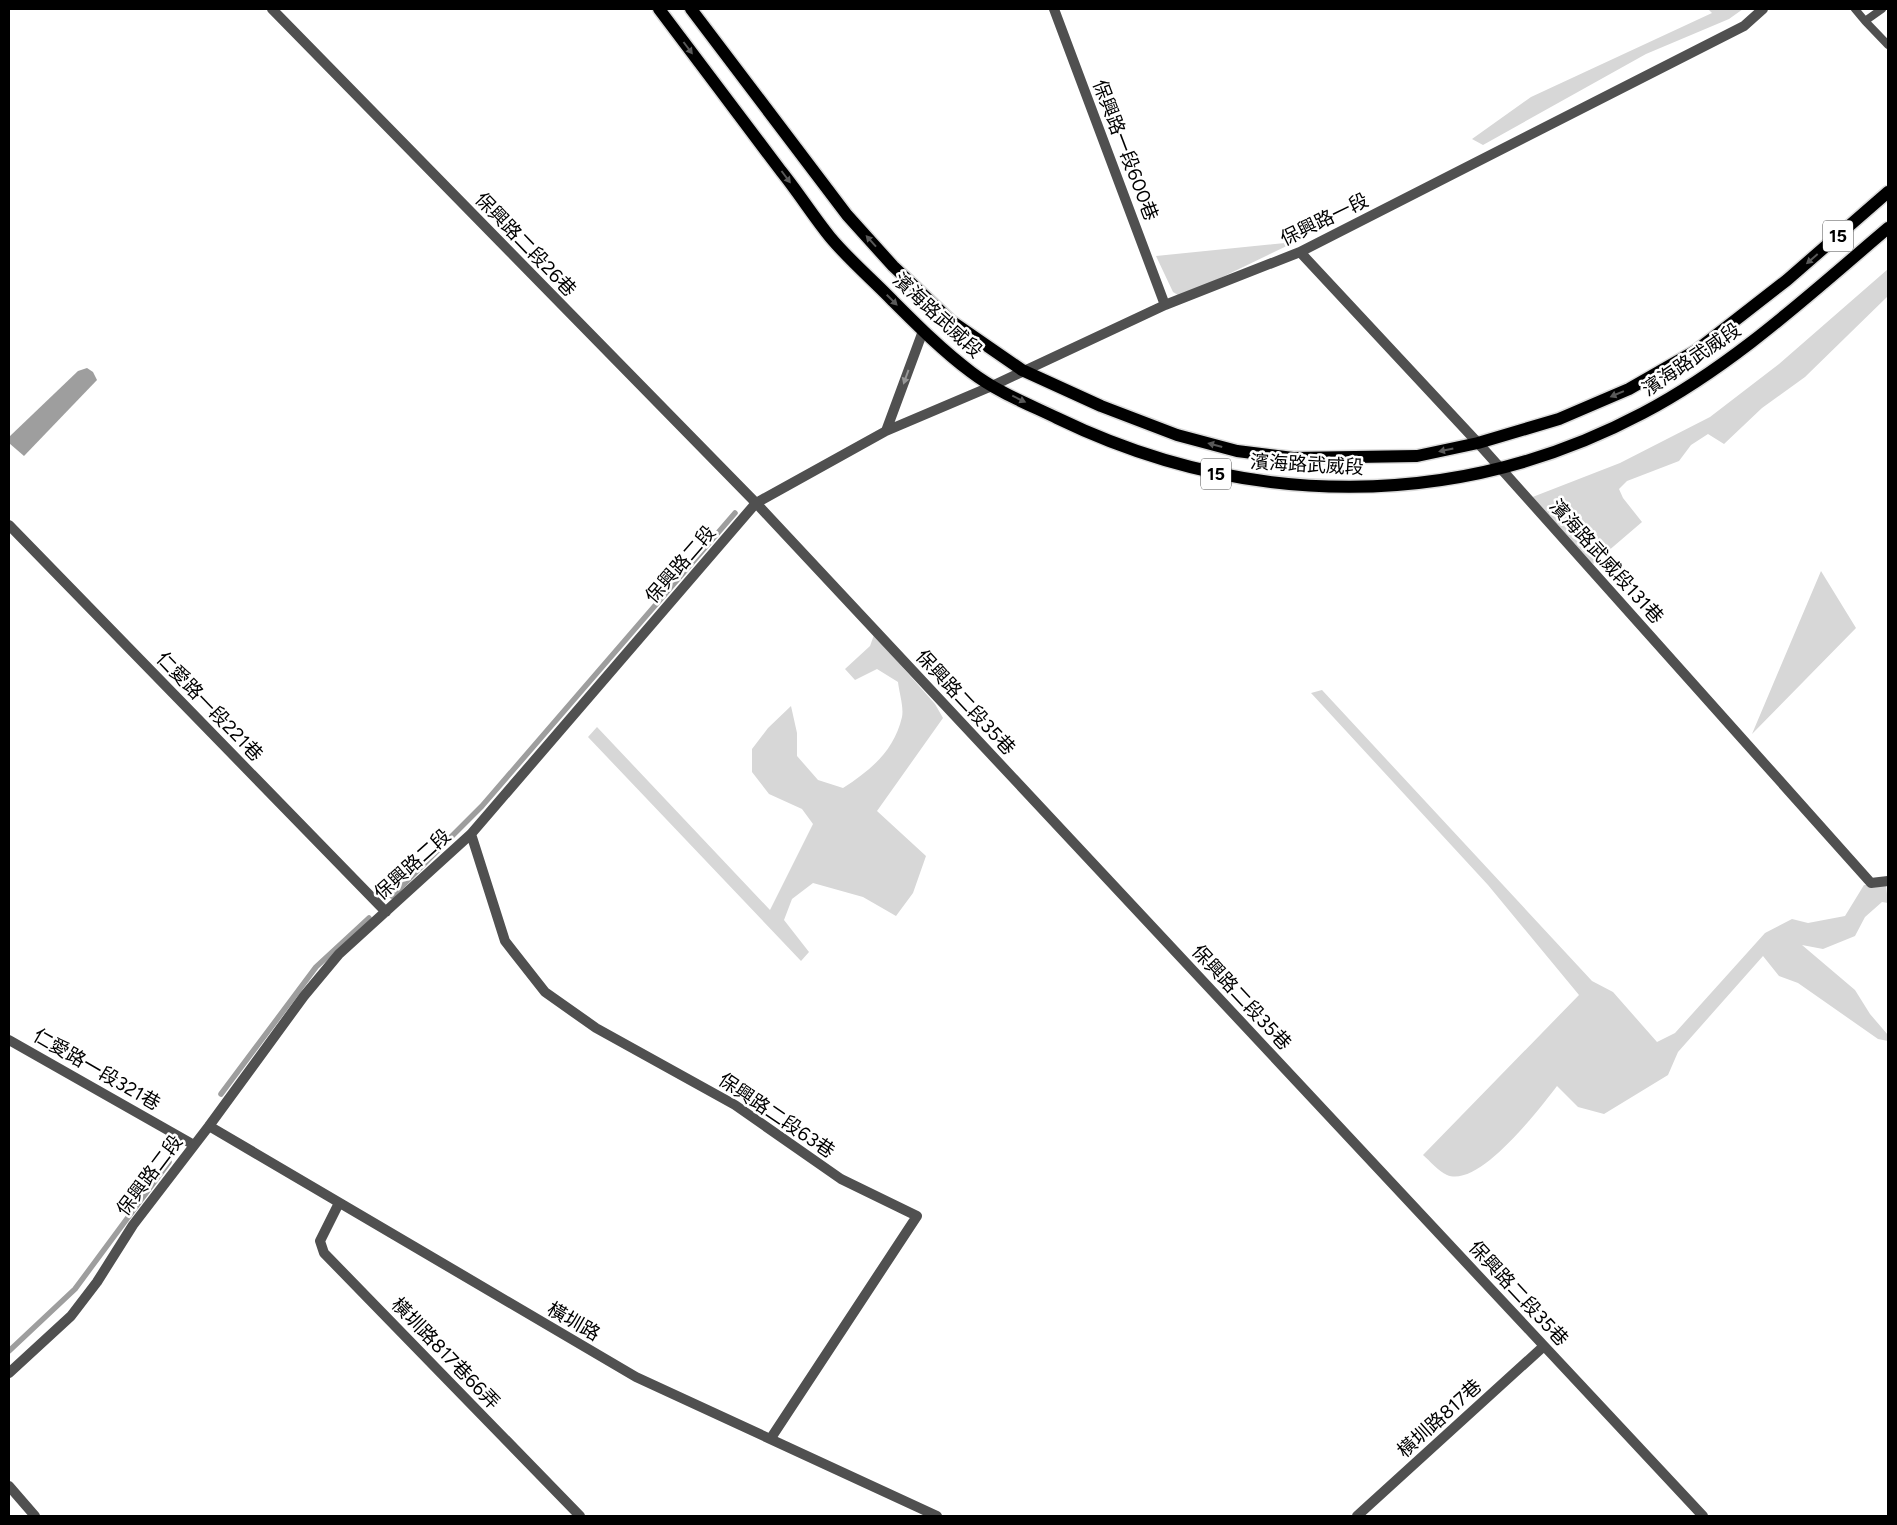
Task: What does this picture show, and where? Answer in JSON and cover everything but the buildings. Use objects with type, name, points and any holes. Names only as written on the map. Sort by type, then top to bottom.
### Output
[{"type":"main road","name":"濱海路武威段","points":[[659,9],[831,238],[923,331],[971,372],[992,386],[1093,435],[1192,468],[1237,478],[1281,484],[1372,486],[1462,477],[1500,468],[1557,450],[1640,415],[1729,361],[1888,228]]},
{"type":"main road","name":"濱海路武威段","points":[[691,9],[848,215],[893,266],[951,321],[1022,370],[1101,406],[1177,435],[1237,451],[1293,458],[1352,459],[1417,456],[1478,443],[1559,419],[1629,389],[1697,350],[1787,280],[1888,192]]},
{"type":"street","name":"保興路二段26巷","points":[[272,9],[756,503]]},
{"type":"street","name":"保興路一段600巷","points":[[1054,9],[1165,304]]},
{"type":"street","name":"保興路一段","points":[[886,431],[992,386],[1022,370],[1165,304],[1300,252],[1744,26],[1763,9]]},
{"type":"street","name":"濱海路武威段131巷","points":[[1300,252],[1478,443],[1870,883],[1888,881]]},
{"type":"street","points":[[886,431],[923,331]]},
{"type":"street","name":"保興路二段","points":[[9,1373],[70,1316],[97,1282],[133,1225],[209,1126],[304,996],[339,954],[471,834],[756,503],[886,431]]},
{"type":"street","name":"保興路二段35巷","points":[[756,503],[1703,1516]]},
{"type":"street","name":"仁愛路一段221巷","points":[[9,525],[386,912]]},
{"type":"street","name":"保興路二段63巷","points":[[471,834],[505,941],[545,992],[596,1028],[735,1105],[841,1179],[917,1216],[771,1438]]},
{"type":"street","name":"仁愛路一段321巷","points":[[9,1040],[194,1145]]},
{"type":"street","name":"橫圳路","points":[[209,1126],[636,1377],[937,1516]]},
{"type":"street","name":"橫圳路817巷66弄","points":[[338,1203],[320,1241],[324,1253],[580,1516]]},
{"type":"street","name":"橫圳路817巷","points":[[1358,1516],[1544,1346]]},
{"type":"street","points":[[9,1486],[35,1516]]},
{"type":"lane","points":[[1855,9],[1888,45]]},
{"type":"lane","points":[[1865,21],[1882,9]]},
{"type":"shaded area","points":[[1708,9],[1743,9],[1729,19],[1646,54],[1483,145],[1472,139],[1531,97],[1712,13]]},
{"type":"shaded area","points":[[1295,242],[1181,297],[1173,292],[1156,256]]},
{"type":"shaded area","points":[[1888,269],[1888,296],[1805,377],[1762,408],[1724,444],[1708,434],[1691,445],[1679,461],[1627,481],[1619,489],[1623,498],[1642,522],[1593,564],[1530,498],[1620,463],[1710,417],[1779,364]]},
{"type":"shaded area","points":[[87,368],[93,372],[97,380],[24,456],[9,443],[9,437],[78,371]]},
{"type":"shaded area","points":[[1821,571],[1856,628],[1752,734]]},
{"type":"shaded area","points":[[874,635],[935,704],[943,718],[877,811],[926,856],[913,893],[896,916],[863,897],[813,883],[792,899],[784,920],[809,952],[801,961],[588,737],[597,727],[770,910],[813,824],[802,809],[769,794],[752,772],[752,749],[768,728],[791,706],[797,733],[797,756],[818,780],[843,788],[872,767],[893,740],[902,717],[898,682],[877,669],[855,680],[845,669],[870,646]]},
{"type":"shaded area","points":[[1322,690],[1592,981],[1613,992],[1657,1042],[1675,1033],[1765,933],[1792,919],[1808,923],[1845,916],[1864,885],[1886,885],[1888,903],[1882,902],[1865,917],[1855,936],[1823,949],[1802,945],[1855,990],[1870,1014],[1888,1035],[1888,1041],[1878,1039],[1798,983],[1779,976],[1763,956],[1678,1052],[1668,1075],[1604,1114],[1578,1107],[1557,1086],[1523,1128],[1491,1159],[1475,1170],[1460,1176],[1447,1175],[1423,1155],[1579,995],[1488,885],[1311,693]]},
{"type":"waterway","points":[[392,896],[482,806],[735,513]]},
{"type":"waterway","points":[[221,1094],[316,967],[369,918]]},
{"type":"waterway","points":[[9,1351],[75,1289],[169,1162]]}]
